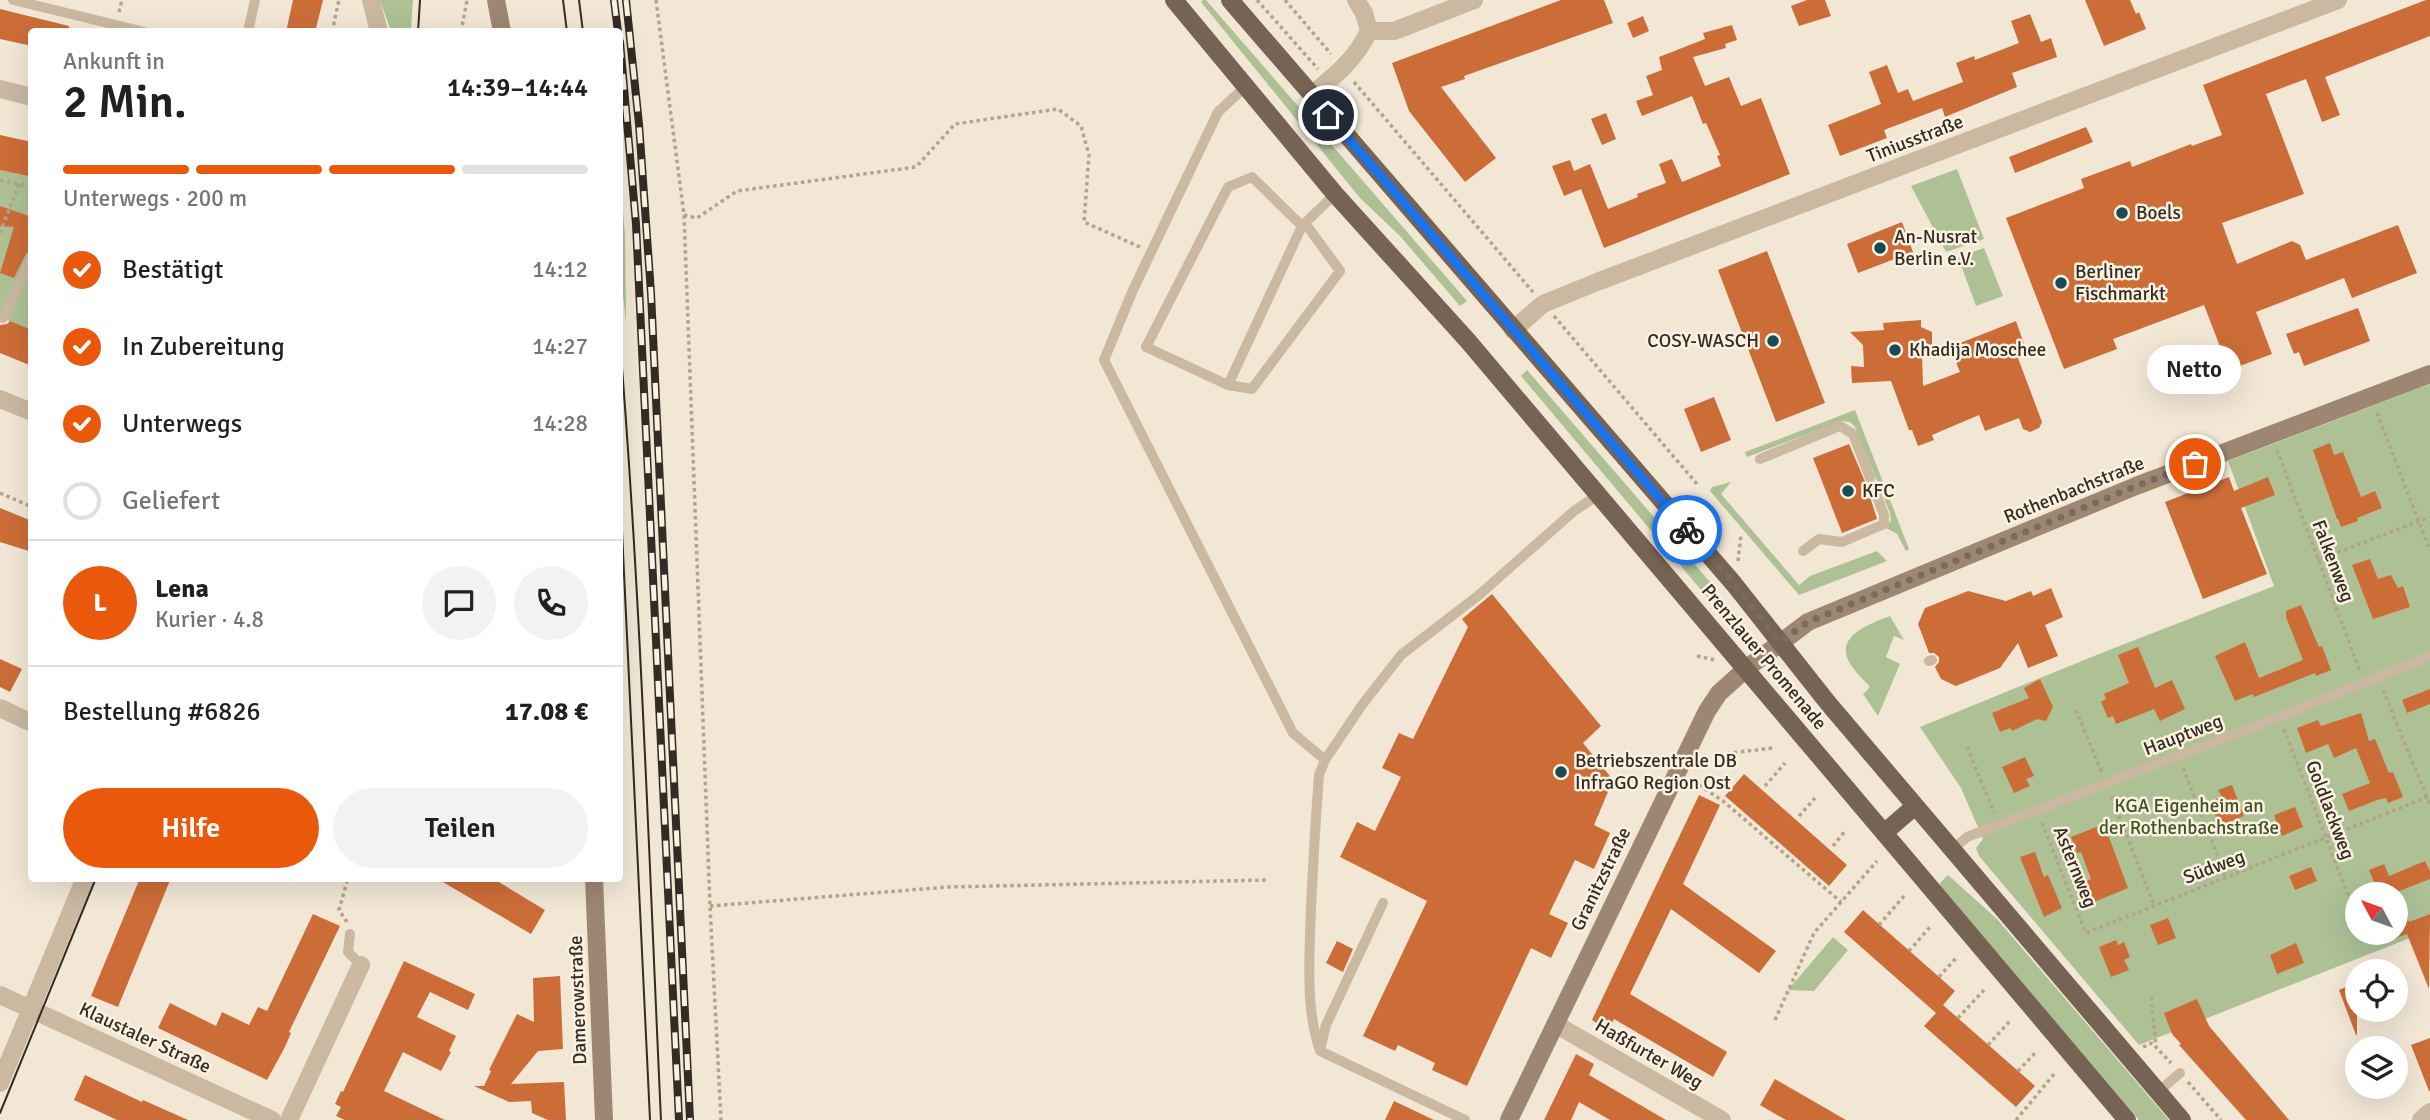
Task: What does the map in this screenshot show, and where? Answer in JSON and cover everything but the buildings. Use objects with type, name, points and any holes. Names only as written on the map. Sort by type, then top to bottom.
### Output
[{"type":"main road","points":[[496,0],[501,28]]},
{"type":"main road","name":"Prenzlauer Promenade","points":[[1174,0],[1335,194],[1468,341],[1747,668],[2127,1120]]},
{"type":"main road","name":"Prenzlauer Promenade","points":[[1230,0],[1734,584],[1914,806],[2182,1120]]},
{"type":"main road","name":"Rothenbachstraße","points":[[1747,668],[1808,622],[2136,486],[2430,374]]},
{"type":"main road","name":"Granitzstraße","points":[[1509,1120],[1707,711],[1719,693],[1747,668]]},
{"type":"main road","points":[[1884,833],[1914,806]]},
{"type":"main road","name":"Damerowstraße","points":[[594,882],[604,1120]]},
{"type":"street","points":[[371,0],[378,28]]},
{"type":"street","points":[[1311,95],[1344,69],[1370,31],[1356,0]]},
{"type":"street","points":[[1370,31],[1394,31],[1474,0]]},
{"type":"street","name":"Tiniusstraße","points":[[1513,330],[1543,304],[2338,0]]},
{"type":"street","points":[[0,89],[28,96]]},
{"type":"street","points":[[0,399],[28,410]]},
{"type":"street","points":[[0,708],[28,721]]},
{"type":"street","points":[[0,1083],[83,882]]},
{"type":"street","points":[[289,1120],[361,965]]},
{"type":"street","name":"Klaustaler Straße","points":[[0,995],[237,1113],[272,1120]]},
{"type":"street","name":"Haßfurter Weg","points":[[1555,1024],[1722,1120]]},
{"type":"street","points":[[2421,1120],[2430,1112]]},
{"type":"lane","points":[[13,0],[128,28]]},
{"type":"lane","points":[[249,28],[256,0]]},
{"type":"lane","points":[[1246,86],[1218,112],[1133,290],[1104,360],[1293,733],[1325,760]]},
{"type":"lane","points":[[1252,177],[1304,225],[1340,271],[1252,388],[1228,385],[1146,347],[1228,187],[1252,177]]},
{"type":"lane","points":[[1228,385],[1304,225],[1335,194]]},
{"type":"lane","points":[[3,318],[28,266]]},
{"type":"lane","points":[[1760,458],[1840,426],[1853,434],[1884,514],[1884,524],[1842,542],[1819,539],[1803,551]]},
{"type":"lane","points":[[1465,1120],[1320,1051],[1312,1027],[1310,962],[1319,775],[1325,760],[1362,705],[1401,655],[1479,595],[1574,510],[1598,495]]},
{"type":"lane","name":"Hauptweg","points":[[1952,850],[1967,837],[2430,656]]},
{"type":"lane","points":[[1320,1051],[1326,1025],[1383,903]]},
{"type":"lane","points":[[349,934],[348,952],[361,965]]},
{"type":"lane","points":[[2158,1092],[2180,1073]]},
{"type":"path","points":[[333,28],[339,0]]},
{"type":"path","points":[[462,28],[467,0]]},
{"type":"path","points":[[656,0],[684,215],[720,1120]]},
{"type":"path","points":[[1257,0],[1329,81]]},
{"type":"path","points":[[1285,0],[1697,484]]},
{"type":"path","points":[[684,215],[697,218],[737,191],[916,167],[955,124],[1058,109],[1081,126],[1089,155],[1084,222],[1152,252]]},
{"type":"path","points":[[0,180],[28,186]]},
{"type":"path","points":[[0,233],[19,184]]},
{"type":"path","points":[[2376,412],[2430,551]]},
{"type":"path","name":"Falkenweg","points":[[2277,450],[2364,682]]},
{"type":"path","points":[[0,493],[28,505]]},
{"type":"path","points":[[2318,560],[2430,517]]},
{"type":"path","points":[[2378,676],[2430,805]]},
{"type":"path","points":[[2076,710],[2154,905]]},
{"type":"path","name":"Goldlackweg","points":[[2279,717],[2345,886]]},
{"type":"path","points":[[1967,747],[1998,825]]},
{"type":"path","points":[[1713,755],[1773,748]]},
{"type":"path","points":[[2178,756],[2226,877]]},
{"type":"path","points":[[1765,786],[1785,763]]},
{"type":"path","points":[[1699,785],[1723,801],[1841,902]]},
{"type":"path","name":"Südweg","points":[[2086,933],[2428,796]]},
{"type":"path","points":[[1799,816],[1815,798]]},
{"type":"path","name":"Asternweg","points":[[2037,811],[2086,933]]},
{"type":"path","points":[[1833,846],[1845,831]]},
{"type":"path","points":[[1775,1020],[1814,933],[1877,861]]},
{"type":"path","points":[[710,906],[947,887],[1268,880]]},
{"type":"path","points":[[347,882],[339,910],[350,928],[349,934]]},
{"type":"path","points":[[1879,925],[1904,896]]},
{"type":"path","points":[[1909,951],[1930,927]]},
{"type":"path","points":[[1939,977],[1956,958]]},
{"type":"path","points":[[1958,1018],[1984,990]]},
{"type":"path","points":[[2151,997],[2156,1045]]},
{"type":"path","points":[[1988,1045],[2010,1021]]},
{"type":"path","points":[[2018,1070],[2036,1052]]},
{"type":"path","points":[[2016,1120],[2055,1073]]},
{"type":"green space","points":[[380,0],[413,0],[411,28],[390,28]]},
{"type":"green space","points":[[1206,0],[1467,301],[1460,306],[1400,236],[1360,198],[1201,2]]},
{"type":"green space","points":[[1957,169],[1984,239],[1946,252],[1911,186]]},
{"type":"green space","points":[[0,170],[28,176],[28,329],[0,317]]},
{"type":"green space","points":[[623,210],[625,236],[626,323],[623,294]]},
{"type":"green space","points":[[1984,248],[2003,296],[1976,306],[1958,257]]},
{"type":"green space","points":[[1527,370],[1716,589],[1707,597],[1521,376]]},
{"type":"green space","name":"KGA Eigenheim an der Rothenbachstraße","points":[[2430,384],[2430,930],[2408,939],[2408,882],[2345,882],[2345,945],[2392,945],[2357,959],[2345,959],[2345,964],[2139,1045],[1979,856],[1976,848],[1983,839],[1961,788],[1920,727],[2274,586],[2228,461]]},
{"type":"green space","points":[[1855,410],[1909,549],[1906,551],[1897,534],[1886,528],[1891,520],[1890,513],[1855,427],[1850,422],[1842,421],[1747,457],[1745,452]]},
{"type":"green space","points":[[1731,482],[1721,494],[1799,585],[1810,576],[1877,551],[1887,561],[1799,595],[1710,491],[1712,487]]},
{"type":"green space","points":[[1890,616],[1904,640],[1894,636],[1886,657],[1900,664],[1878,716],[1863,694],[1870,687],[1851,665],[1846,655],[1846,647],[1849,639],[1863,628]]},
{"type":"green space","points":[[1948,875],[1997,919],[2169,1120],[2139,1120],[1941,887],[1940,883]]},
{"type":"green space","points":[[1833,937],[1848,950],[1814,991],[1788,990]]},
{"type":"tram line","points":[[418,28],[420,0]]},
{"type":"tram line","points":[[563,0],[566,28]]},
{"type":"tram line","points":[[579,0],[582,28]]},
{"type":"tram line","points":[[623,384],[639,634],[661,1120]]},
{"type":"tram line","points":[[623,552],[650,1120]]},
{"type":"tram line","points":[[0,1113],[94,882]]},
{"type":"railway","points":[[614,0],[618,28]]},
{"type":"railway","points":[[626,0],[639,124],[651,293],[690,1120]]},
{"type":"railway","points":[[623,76],[636,224],[679,1120]]},
{"type":"way so far","points":[[1687,530],[1780,642],[1808,622],[2195,464]]},
{"type":"place","name":"Boels","points":[[2122,213]]},
{"type":"place","name":"An-Nusrat Berlin e.V.","points":[[1880,248]]},
{"type":"place","name":"Berliner Fischmarkt","points":[[2061,283]]},
{"type":"place","name":"COSY-WASCH","points":[[1773,341]]},
{"type":"place","name":"Khadija Moschee","points":[[1895,350]]},
{"type":"place","name":"Netto","points":[[2195,464]]},
{"type":"place","name":"KFC","points":[[1848,491]]},
{"type":"place","name":"Betriebszentrale DB InfraGO Region Ost","points":[[1561,772]]},
{"type":"route","points":[[1328,115],[1687,530]]}]
